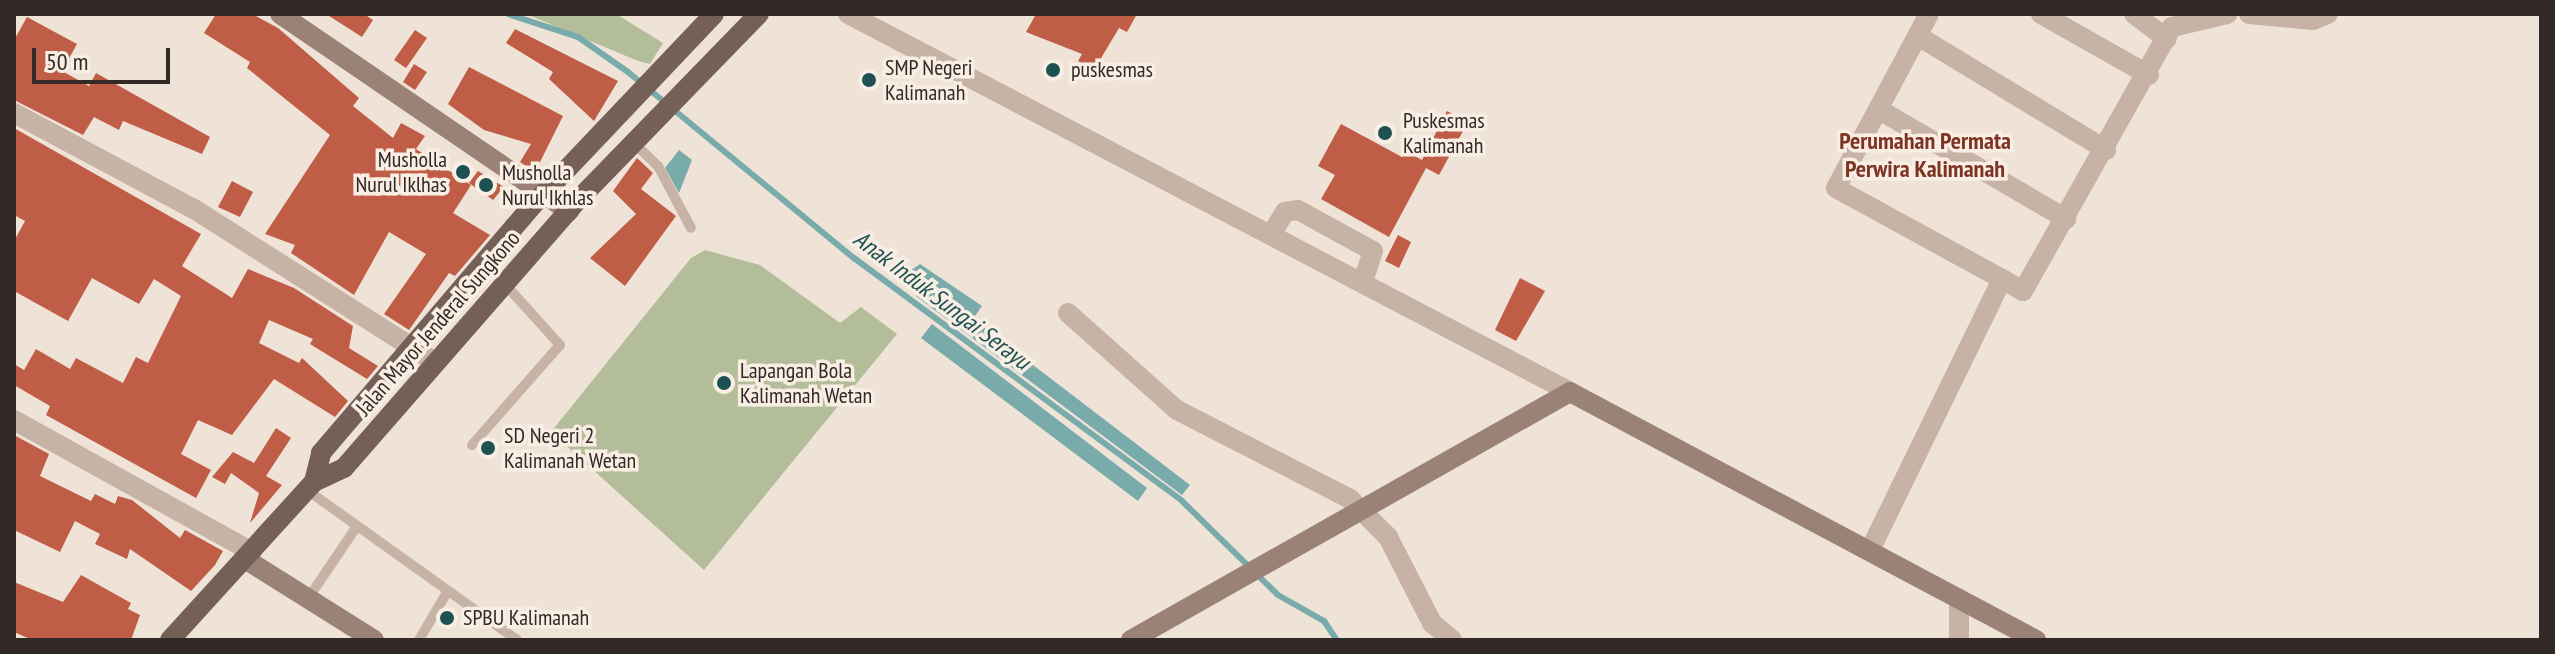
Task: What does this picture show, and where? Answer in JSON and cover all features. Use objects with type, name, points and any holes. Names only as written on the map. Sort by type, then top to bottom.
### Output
[{"type":"main road","name":"Jalan Mayor Jenderal Sungkono","points":[[310,486],[321,453],[545,192],[714,14]]},
{"type":"main road","name":"Jalan Mayor Jenderal Sungkono","points":[[170,640],[310,486],[344,468],[569,211],[759,14]]},
{"type":"street","points":[[280,14],[569,211]]},
{"type":"street","points":[[848,14],[1363,282],[2036,640]]},
{"type":"street","points":[[1929,14],[1836,188],[2023,291],[2167,39],[2188,20],[2228,14]]},
{"type":"street","points":[[2041,14],[2149,75]]},
{"type":"street","points":[[2134,14],[2167,39]]},
{"type":"street","points":[[2249,14],[2328,14]]},
{"type":"street","points":[[1918,36],[2106,150]]},
{"type":"street","points":[[1878,109],[2066,219]]},
{"type":"street","points":[[14,113],[194,209],[435,362]]},
{"type":"street","points":[[1271,235],[1285,212],[1298,210],[1373,251],[1363,282]]},
{"type":"street","points":[[1870,550],[2002,279]]},
{"type":"street","points":[[1068,313],[1177,410],[1366,514],[1388,537],[1432,623],[1452,640]]},
{"type":"street","points":[[1131,640],[1366,514],[1570,392]]},
{"type":"street","points":[[14,420],[249,556],[307,600],[374,640]]},
{"type":"street","points":[[1959,599],[1959,640]]},
{"type":"lane","points":[[633,142],[658,166],[691,228]]},
{"type":"lane","points":[[472,445],[560,345],[504,283]]},
{"type":"lane","points":[[310,486],[355,529],[517,640]]},
{"type":"lane","points":[[307,600],[355,529]]},
{"type":"lane","points":[[419,640],[446,594]]},
{"type":"green space","points":[[526,14],[616,14],[663,43],[650,64]]},
{"type":"green space","name":"Lapangan Bola Kalimanah Wetan","points":[[705,250],[760,265],[840,323],[861,307],[897,334],[704,570],[551,432],[691,258]]},
{"type":"water","points":[[679,150],[692,160],[679,193],[665,168]]},
{"type":"water","points":[[920,264],[982,306],[973,319],[1190,485],[1182,495],[916,296],[910,271]]},
{"type":"water","points":[[932,324],[1147,488],[1138,501],[921,338]]},
{"type":"building","points":[[216,14],[252,14],[278,28],[359,98],[353,106],[393,138],[401,123],[425,136],[416,149],[471,185],[453,213],[490,235],[455,276],[449,273],[409,330],[384,314],[426,254],[389,232],[354,295],[291,253],[295,245],[265,234],[330,135],[247,68],[250,62],[204,33]]},
{"type":"building","points":[[326,14],[364,14],[373,20],[362,37]]},
{"type":"building","points":[[1036,14],[1137,14],[1127,32],[1119,28],[1094,70],[1078,61],[1082,54],[1026,32]]},
{"type":"building","points":[[27,17],[77,44],[62,71],[89,86],[96,73],[210,137],[202,154],[123,121],[119,130],[94,117],[83,135],[14,100],[14,40]]},
{"type":"building","points":[[515,29],[618,81],[594,121],[549,79],[553,72],[506,43]]},
{"type":"building","points":[[415,30],[427,38],[406,68],[394,60]]},
{"type":"building","points":[[414,64],[427,72],[415,90],[403,82]]},
{"type":"building","points":[[469,67],[563,116],[535,172],[520,162],[531,144],[484,130],[448,104]]},
{"type":"building","points":[[1447,111],[1468,122],[1439,175],[1426,168],[1389,237],[1321,199],[1335,175],[1318,166],[1341,124],[1402,157],[1406,151],[1422,160]]},
{"type":"building","points":[[14,128],[201,234],[182,266],[232,298],[248,269],[294,288],[353,326],[349,348],[378,366],[367,379],[310,344],[313,339],[269,320],[259,343],[299,363],[302,358],[348,401],[335,417],[274,379],[232,435],[198,420],[181,454],[211,470],[196,498],[46,415],[50,406],[14,385],[14,364],[24,370],[36,349],[70,369],[76,358],[123,383],[136,357],[148,363],[181,296],[154,279],[139,304],[92,278],[68,321],[14,291],[14,241],[25,221],[14,215]]},
{"type":"building","points":[[637,158],[653,173],[641,189],[676,216],[625,286],[590,258],[636,214],[613,191]]},
{"type":"building","name":"Musholla Nurul Ikhlas","points":[[478,171],[504,187],[493,200],[469,183]]},
{"type":"building","points":[[232,181],[253,192],[240,217],[218,207]]},
{"type":"building","points":[[1398,235],[1411,242],[1399,268],[1385,261]]},
{"type":"building","points":[[1520,278],[1545,291],[1516,341],[1495,330]]},
{"type":"building","points":[[276,428],[291,438],[266,476],[282,485],[250,523],[259,493],[231,473],[225,484],[212,477],[233,452],[254,463]]},
{"type":"building","points":[[14,435],[49,454],[40,476],[91,501],[95,494],[115,504],[118,496],[132,500],[180,538],[185,530],[223,551],[215,565],[191,591],[130,549],[127,559],[95,544],[100,534],[75,521],[60,552],[14,530]]},
{"type":"building","points":[[81,575],[131,603],[128,609],[140,615],[131,640],[32,640],[14,632],[14,582],[63,602]]},
{"type":"waterway","name":"Anak Induk Sungai Serayu","points":[[508,14],[578,37],[628,72],[854,258],[1182,501],[1278,595],[1324,621],[1337,640]]},
{"type":"place","name":"puskesmas","points":[[1053,70]]},
{"type":"place","name":"SMP Negeri Kalimanah","points":[[869,80]]},
{"type":"place","name":"Puskesmas Kalimanah","points":[[1385,133]]},
{"type":"place","name":"Musholla Nurul Iklhas","points":[[463,172]]},
{"type":"place","name":"Musholla Nurul Ikhlas","points":[[486,185]]},
{"type":"place","name":"Lapangan Bola Kalimanah Wetan","points":[[724,383]]},
{"type":"place","name":"SD Negeri 2 Kalimanah Wetan","points":[[488,448]]},
{"type":"place","name":"SPBU Kalimanah","points":[[447,618]]},
{"type":"district","name":"Perumahan Permata Perwira Kalimanah","points":[[1925,155]]}]
